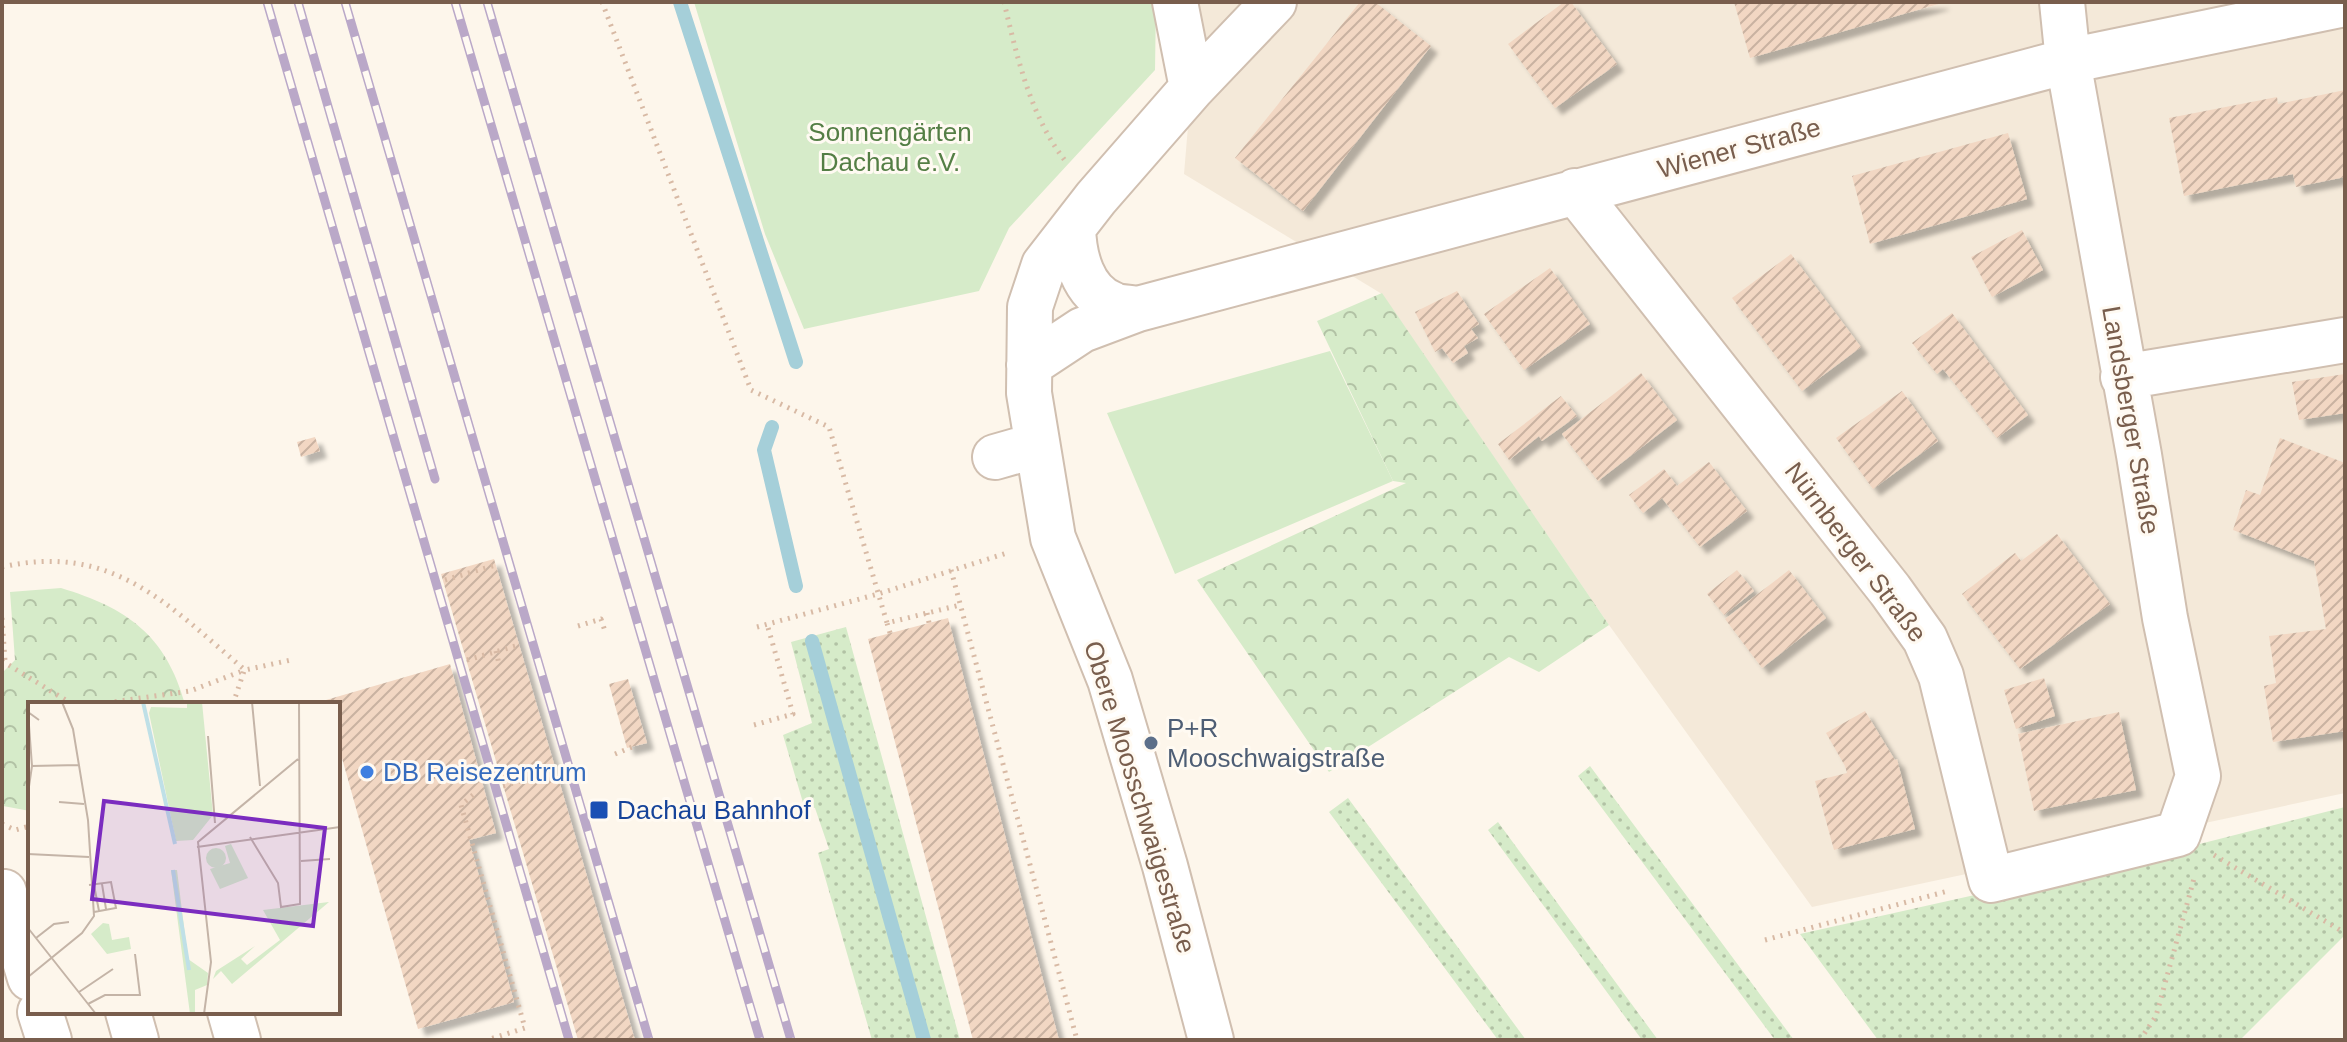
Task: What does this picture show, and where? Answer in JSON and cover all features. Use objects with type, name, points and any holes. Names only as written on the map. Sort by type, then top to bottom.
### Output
[{"type":"street","points":[[1175,2],[1192,88]]},
{"type":"street","name":"Obere Moosschwaigestraße","points":[[1211,1040],[1165,866],[1110,680],[1053,538],[1029,393],[1030,307],[1044,265],[1096,198],[1192,88],[1274,2]]},
{"type":"street","name":"Landsberger Straße","points":[[2062,2],[2068,61],[2165,618],[2198,776],[2178,834]]},
{"type":"street","name":"Wiener Straße","points":[[1029,365],[1082,330],[1138,309],[2068,61],[2345,4]]},
{"type":"street","name":"Nürnberger Straße","points":[[1575,191],[1890,590],[1925,639],[1941,676],[1991,880]]},
{"type":"street","points":[[1073,228],[1074,251],[1082,275],[1096,293],[1112,305],[1138,309]]},
{"type":"street","points":[[2123,377],[2345,340]]},
{"type":"street","points":[[995,457],[1037,445]]},
{"type":"street","points":[[1991,880],[2178,834]]},
{"type":"street","points":[[12,889],[28,968]]},
{"type":"street","points":[[41,1014],[49,1040]]},
{"type":"street","points":[[129,1014],[136,1040]]},
{"type":"street","points":[[231,1014],[238,1040]]},
{"type":"path","points":[[602,2],[751,390],[829,427],[890,633]]},
{"type":"path","points":[[1004,2],[1022,78],[1058,152]]},
{"type":"path","points":[[757,627],[878,594],[1053,538]]},
{"type":"path","points":[[2,567],[46,559],[91,568],[134,582],[156,595],[245,670]]},
{"type":"path","points":[[445,580],[496,565]]},
{"type":"path","points":[[951,570],[1077,1040]]},
{"type":"path","points":[[887,623],[960,605]]},
{"type":"path","points":[[927,613],[929,623]]},
{"type":"path","points":[[2,618],[3,661],[69,702]]},
{"type":"path","points":[[578,626],[601,619],[606,634]]},
{"type":"path","points":[[754,725],[793,714],[767,624]]},
{"type":"path","points":[[467,660],[519,645]]},
{"type":"path","points":[[496,651],[499,664]]},
{"type":"path","points":[[113,702],[190,691],[245,670],[291,660]]},
{"type":"path","points":[[234,702],[245,670]]},
{"type":"path","points":[[615,754],[637,745]]},
{"type":"path","points":[[503,786],[556,771]]},
{"type":"path","points":[[473,795],[461,805],[525,1028],[487,1040]]},
{"type":"path","points":[[2,824],[15,830],[28,827]]},
{"type":"path","points":[[2178,834],[2345,933]]},
{"type":"path","points":[[2140,1040],[2156,1016],[2196,876],[2178,834]]},
{"type":"path","points":[[1765,940],[1991,880]]},
{"type":"shaded area","points":[[1192,2],[2345,2],[2345,793],[1812,907],[1609,625],[1382,294],[1184,174],[1197,19]]},
{"type":"green space","name":"Sonnengärten Dachau e.V.","points":[[694,2],[1156,2],[1155,70],[1009,228],[979,291],[804,329],[765,234]]},
{"type":"green space","points":[[1382,293],[1609,625],[1539,672],[1509,657],[1329,772],[1197,580],[1406,483],[1393,481],[1317,321]]},
{"type":"green space","points":[[1330,351],[1393,481],[1175,574],[1107,413]]},
{"type":"green space","points":[[61,588],[124,615],[155,642],[177,680],[184,702],[28,702],[28,811],[3,806],[2,673],[15,660],[10,592]]},
{"type":"green space","points":[[846,627],[960,1040],[872,1040],[818,853],[829,849],[815,808],[804,806],[783,735],[812,723],[791,642]]},
{"type":"green space","points":[[1590,766],[1794,1040],[1775,1040],[1578,776]]},
{"type":"green space","points":[[1348,798],[1526,1040],[1498,1040],[1329,812]]},
{"type":"green space","points":[[2345,807],[2345,935],[2240,1040],[1878,1040],[1800,934],[2176,850]]},
{"type":"green space","points":[[1498,822],[1658,1040],[1642,1040],[1488,830]]},
{"type":"building","points":[[1360,2],[1375,2],[1431,46],[1303,211],[1235,158]]},
{"type":"building","points":[[1564,2],[1571,2],[1617,64],[1555,108],[1508,44]]},
{"type":"building","points":[[1734,2],[1942,2],[1942,3],[1750,58]]},
{"type":"building","points":[[2345,90],[2345,177],[2296,187],[2293,174],[2184,196],[2169,118],[2277,97],[2278,104]]},
{"type":"building","points":[[2008,133],[2027,199],[1870,244],[1852,176]]},
{"type":"building","points":[[2022,230],[2043,270],[1992,297],[1971,257]]},
{"type":"building","points":[[1791,254],[1861,347],[1802,391],[1732,298]]},
{"type":"building","points":[[1550,268],[1590,324],[1524,370],[1484,314]]},
{"type":"building","points":[[1457,291],[1479,324],[1471,329],[1478,338],[1464,346],[1468,353],[1453,363],[1442,348],[1435,352],[1415,312]]},
{"type":"building","points":[[1952,313],[2028,415],[1997,438],[1943,369],[1937,374],[1912,343]]},
{"type":"building","points":[[1641,373],[1677,420],[1598,481],[1562,434]]},
{"type":"building","points":[[2345,374],[2345,413],[2299,420],[2292,382]]},
{"type":"building","points":[[1902,391],[1938,441],[1873,489],[1836,438]]},
{"type":"building","points":[[1561,396],[1577,416],[1542,441],[1539,436],[1509,460],[1498,444]]},
{"type":"building","points":[[315,437],[320,451],[301,457],[297,442]]},
{"type":"building","points":[[2280,438],[2345,463],[2345,731],[2273,742],[2264,686],[2276,683],[2269,636],[2326,629],[2314,561],[2233,530],[2246,490],[2260,495]]},
{"type":"building","points":[[1709,462],[1747,511],[1700,547],[1662,498],[1643,513],[1629,495],[1664,469],[1677,486]]},
{"type":"building","points":[[2057,534],[2110,604],[2020,669],[1962,594],[2015,553],[2021,561]]},
{"type":"building","points":[[494,559],[635,1040],[578,1040],[441,574]]},
{"type":"building","points":[[1737,570],[1754,591],[1724,615],[1707,594]]},
{"type":"building","points":[[1789,570],[1826,618],[1762,668],[1725,619]]},
{"type":"building","points":[[948,618],[1059,1040],[973,1040],[868,639]]},
{"type":"building","points":[[450,664],[496,833],[469,840],[514,1002],[418,1029],[340,751],[340,702],[326,700]]},
{"type":"building","points":[[2044,678],[2055,716],[2016,729],[2004,690]]},
{"type":"building","points":[[628,679],[647,743],[627,748],[609,684]]},
{"type":"building","points":[[1865,711],[1897,759],[1915,829],[1834,850],[1815,781],[1847,773],[1826,733]]},
{"type":"building","points":[[2119,712],[2136,790],[2034,811],[2018,734]]},
{"type":"waterway","points":[[680,2],[796,362]]},
{"type":"waterway","points":[[772,427],[764,450],[796,586]]},
{"type":"waterway","points":[[812,641],[924,1040]]},
{"type":"railway","points":[[267,2],[569,1040]]},
{"type":"railway","points":[[298,2],[435,479]]},
{"type":"railway","points":[[345,2],[649,1040]]},
{"type":"railway","points":[[455,2],[760,1040]]},
{"type":"railway","points":[[487,2],[791,1040]]},
{"type":"place","name":"P+R Mooschwaigstraße","points":[[1151,743]]},
{"type":"place","name":"DB Reisezentrum","points":[[367,772]]},
{"type":"place","name":"Dachau Bahnhof","points":[[599,810]]}]
